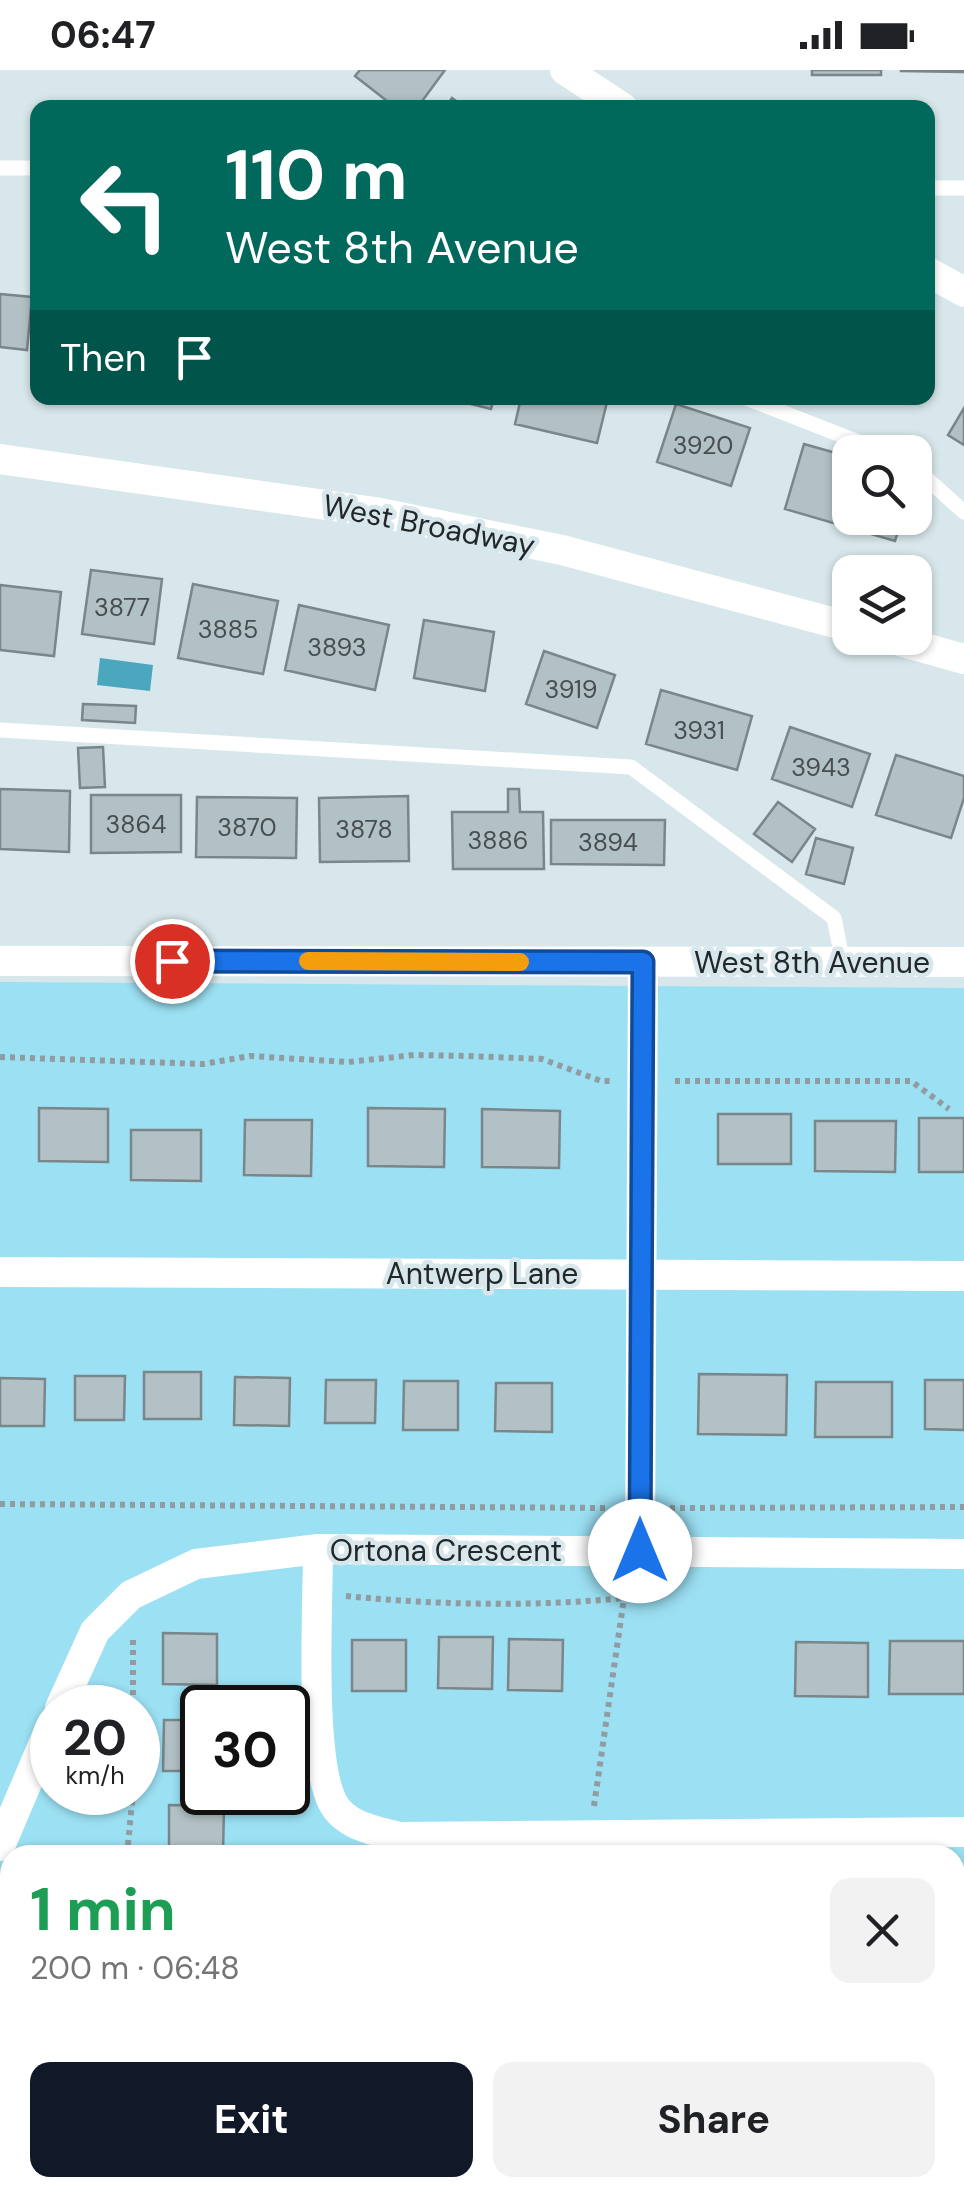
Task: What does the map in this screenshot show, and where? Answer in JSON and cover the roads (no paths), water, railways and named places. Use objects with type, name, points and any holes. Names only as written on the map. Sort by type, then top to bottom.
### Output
[{"type":"street","points":[[565,70],[611,100]]},
{"type":"street","points":[[935,276],[964,292]]},
{"type":"street","name":"West Broadway","points":[[0,459],[375,512],[562,550],[832,621]]},
{"type":"street","points":[[932,649],[964,658]]},
{"type":"street","name":"West 8th Avenue","points":[[0,961],[964,962]]},
{"type":"street","points":[[640,1551],[643,962]]},
{"type":"street","name":"Antwerp Lane","points":[[0,1272],[964,1276]]},
{"type":"street","points":[[318,1550],[320,1765],[334,1806],[358,1826],[397,1845]]},
{"type":"street","name":"Ortona Crescent","points":[[71,1685],[96,1631],[131,1595],[196,1564],[318,1550],[964,1554]]},
{"type":"street","points":[[0,1845],[30,1776]]},
{"type":"street","points":[[414,1845],[590,1833],[632,1844],[964,1832]]},
{"type":"lane","points":[[0,168],[30,168]]},
{"type":"lane","points":[[935,188],[964,188]]},
{"type":"lane","points":[[764,405],[841,435]]},
{"type":"lane","points":[[932,483],[964,512]]},
{"type":"lane","points":[[0,730],[630,766],[834,918],[843,962]]}]
